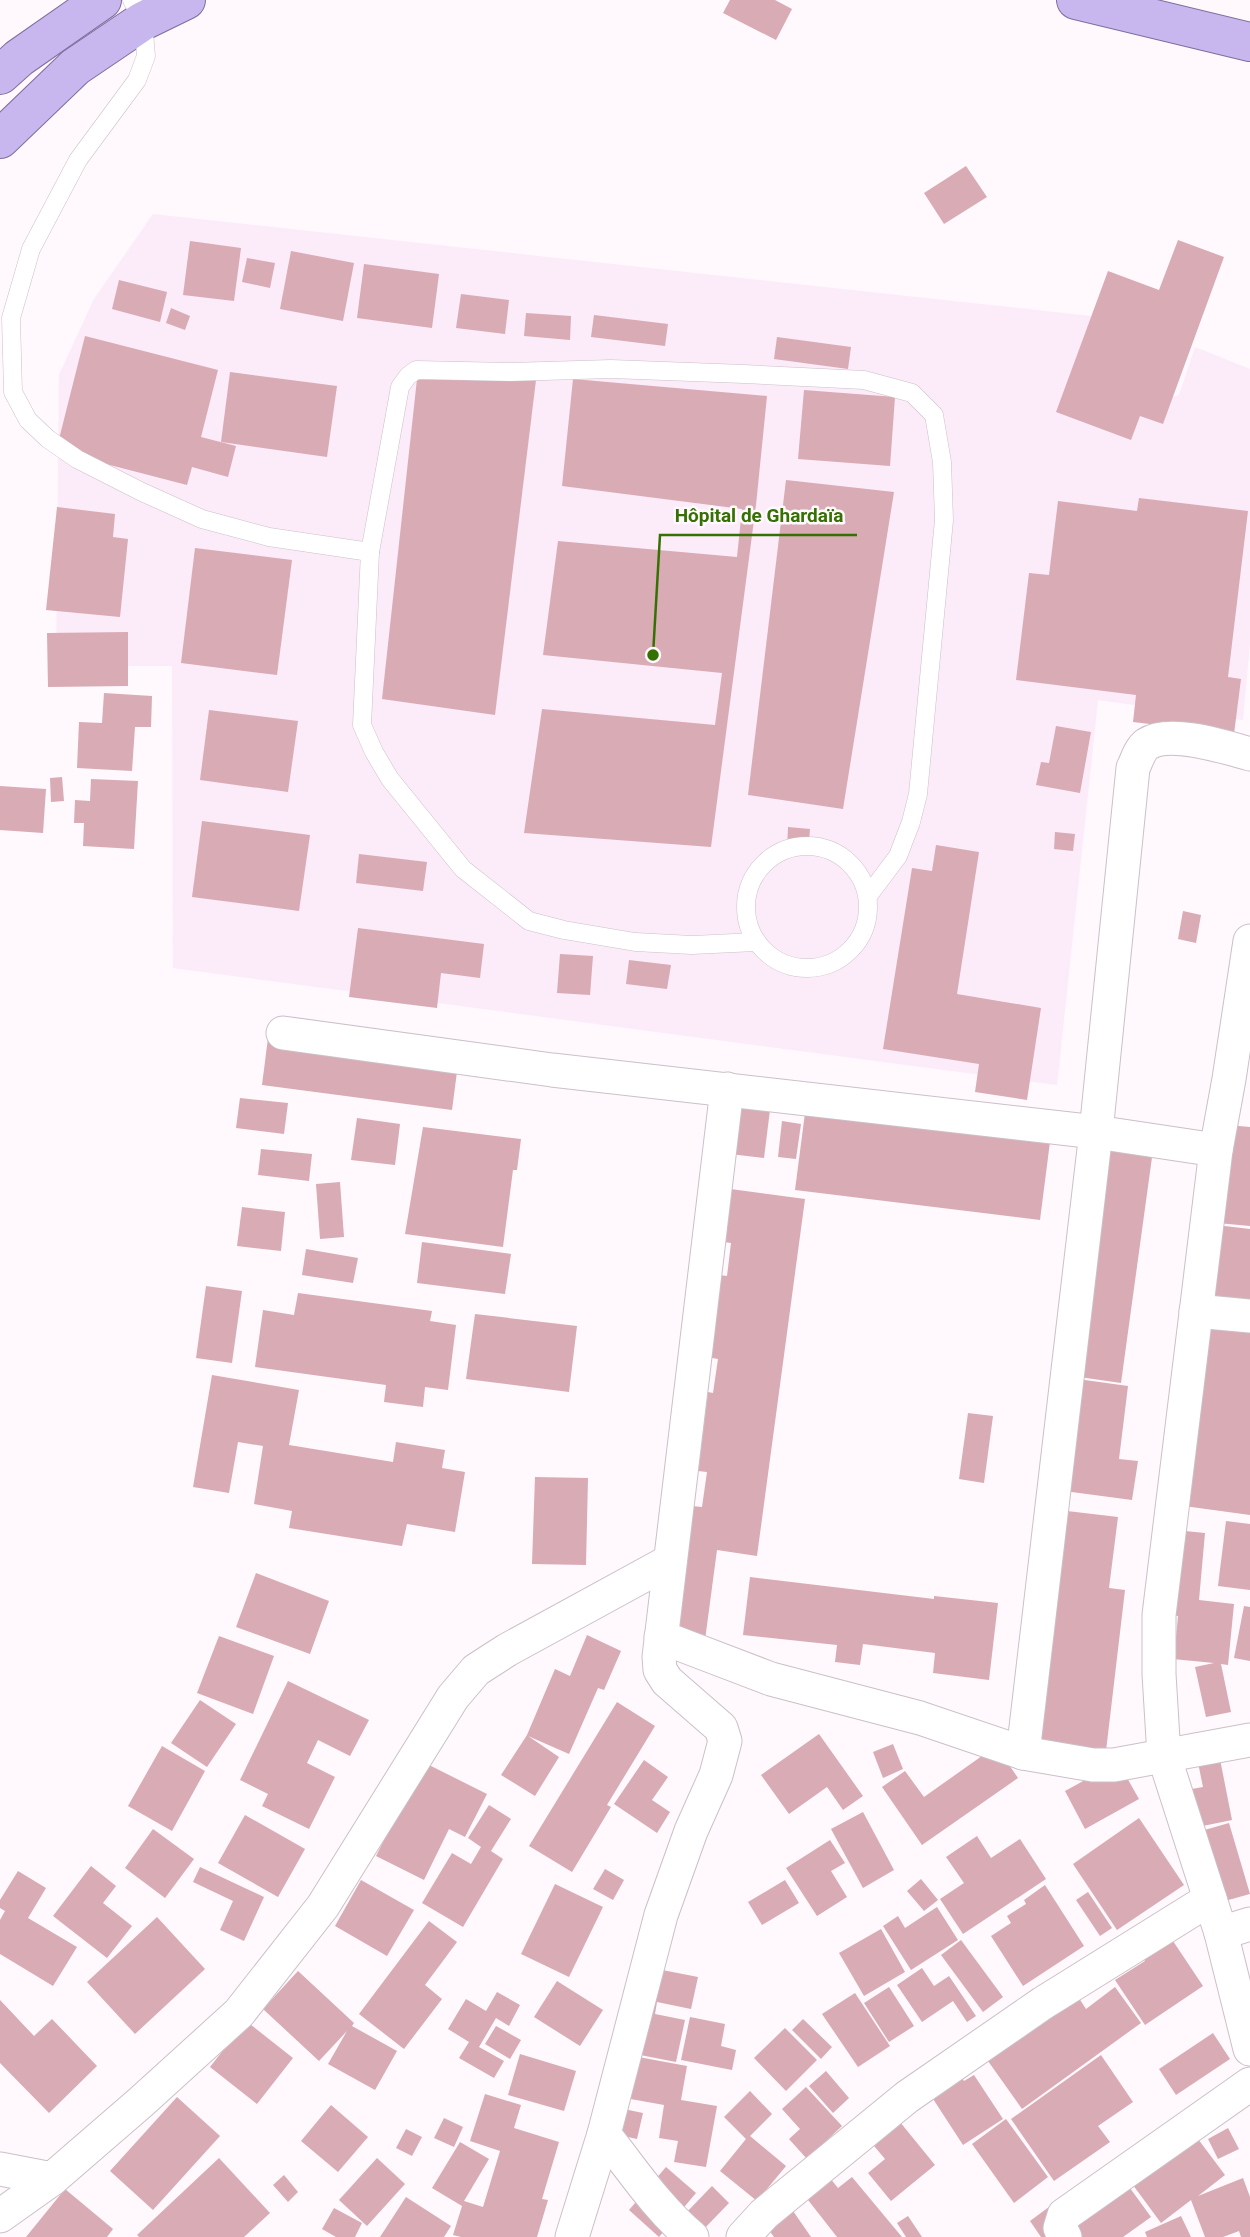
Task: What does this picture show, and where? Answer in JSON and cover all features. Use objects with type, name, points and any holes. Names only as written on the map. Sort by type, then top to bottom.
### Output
[{"type":"highway","points":[[0,75],[19,58],[102,0]]},
{"type":"highway","points":[[0,139],[137,11],[186,0]]},
{"type":"highway","points":[[1076,0],[1250,42]]},
{"type":"street","points":[[1023,1753],[1096,1132],[1133,768],[1143,748],[1157,739],[1203,742],[1250,754]]},
{"type":"street","points":[[1250,941],[1240,1088],[1216,1150],[1159,1615],[1164,1756],[1210,1899],[1235,1928],[1250,2049]]},
{"type":"street","points":[[283,1033],[552,1070],[1096,1132],[1216,1150]]},
{"type":"street","points":[[572,2237],[604,2134],[660,1915],[716,1775],[724,1741],[721,1728],[667,1681],[660,1670],[659,1657],[727,1089]]},
{"type":"street","points":[[1196,1311],[1250,1316]]},
{"type":"street","points":[[0,2216],[51,2179],[239,2013],[323,1906],[453,1697],[476,1670],[507,1650],[670,1561]]},
{"type":"street","points":[[661,1637],[771,1679],[920,1718],[1023,1753],[1093,1765],[1114,1765],[1250,1741]]},
{"type":"street","points":[[743,2237],[764,2214],[934,2077],[1043,2003],[1210,1899]]},
{"type":"street","points":[[1065,2237],[1060,2228],[1064,2215],[1250,2084]]},
{"type":"street","points":[[604,2134],[658,2202],[692,2237]]},
{"type":"street","points":[[0,2169],[51,2179]]},
{"type":"lane","points":[[137,11],[146,56],[137,80],[78,160],[31,249],[11,318],[13,392],[28,420],[48,439],[77,459],[202,519],[269,537],[370,552]]},
{"type":"lane","points":[[756,942],[692,945],[635,942],[528,921],[463,869],[390,779],[362,725],[370,552],[400,387],[416,370],[510,372],[611,369],[864,380],[912,393],[934,415],[942,462],[944,520],[918,794],[898,856],[868,896]]},
{"type":"lane","points":[[818,845],[844,857],[857,870],[868,896],[868,912],[860,936],[844,956],[826,965],[803,968],[788,965],[770,956],[756,942],[745,908],[756,871],[767,859],[794,846],[818,845]]},
{"type":"shaded area","points":[[153,214],[1100,317],[1147,406],[1179,395],[1195,347],[1250,369],[1250,644],[1243,720],[1098,700],[1057,1085],[173,968],[172,666],[56,666],[59,375],[94,299]]},
{"type":"building","points":[[730,0],[775,0],[792,9],[776,40],[723,13]]},
{"type":"building","points":[[966,166],[987,197],[944,224],[924,193]]},
{"type":"building","points":[[1178,240],[1224,257],[1163,424],[1140,416],[1131,440],[1056,412],[1108,271],[1159,290]]},
{"type":"building","points":[[190,241],[241,248],[234,301],[183,295]]},
{"type":"building","points":[[291,251],[354,263],[343,321],[280,309]]},
{"type":"building","points":[[247,258],[275,263],[270,288],[242,282]]},
{"type":"building","points":[[364,264],[439,274],[432,328],[357,318]]},
{"type":"building","points":[[119,280],[167,292],[160,322],[112,309]]},
{"type":"building","points":[[461,294],[509,300],[505,334],[456,328]]},
{"type":"building","points":[[171,308],[190,316],[185,330],[166,323]]},
{"type":"building","points":[[526,313],[571,316],[570,340],[524,336]]},
{"type":"building","points":[[594,315],[668,324],[665,346],[591,337]]},
{"type":"building","points":[[85,336],[218,370],[201,437],[236,446],[228,477],[192,467],[187,485],[56,451]]},
{"type":"building","points":[[777,337],[851,347],[848,369],[774,359]]},
{"type":"building","points":[[230,372],[337,386],[327,457],[221,442]]},
{"type":"building","points":[[417,379],[536,380],[495,715],[382,699]]},
{"type":"building","points":[[573,379],[767,396],[756,505],[711,847],[524,833],[542,709],[715,725],[722,673],[543,655],[558,541],[737,557],[742,509],[562,486]]},
{"type":"building","points":[[804,390],[895,397],[890,466],[798,459]]},
{"type":"building","points":[[786,480],[894,492],[843,809],[748,795]]},
{"type":"building","points":[[1139,498],[1248,511],[1228,677],[1241,679],[1234,734],[1133,722],[1136,695],[1016,680],[1029,573],[1049,575],[1058,501],[1137,511]]},
{"type":"building","points":[[57,507],[115,514],[113,537],[128,539],[120,617],[46,610]]},
{"type":"building","points":[[195,548],[292,560],[277,675],[181,663]]},
{"type":"building","points":[[128,632],[128,686],[48,687],[47,633]]},
{"type":"building","points":[[104,693],[152,696],[151,727],[135,727],[132,771],[77,768],[79,722],[102,723]]},
{"type":"building","points":[[209,710],[298,721],[288,792],[200,780]]},
{"type":"building","points":[[1056,726],[1091,732],[1080,793],[1036,785],[1041,762],[1049,763]]},
{"type":"building","points":[[62,777],[64,801],[51,802],[50,778]]},
{"type":"building","points":[[91,779],[138,781],[134,849],[83,846],[84,823],[74,823],[75,800],[90,801]]},
{"type":"building","points":[[0,786],[46,789],[43,833],[0,830]]},
{"type":"building","points":[[202,821],[310,835],[299,911],[192,897]]},
{"type":"building","points":[[788,827],[810,829],[808,853],[787,851]]},
{"type":"building","points":[[1055,832],[1075,834],[1073,851],[1054,849]]},
{"type":"building","points":[[936,845],[979,852],[957,994],[1041,1008],[1027,1100],[975,1092],[979,1064],[883,1049],[912,868],[932,871]]},
{"type":"building","points":[[359,854],[427,862],[423,891],[356,883]]},
{"type":"building","points":[[1183,911],[1201,915],[1196,943],[1178,939]]},
{"type":"building","points":[[358,928],[484,944],[480,978],[441,973],[437,1008],[349,997]]},
{"type":"building","points":[[560,954],[593,956],[590,995],[557,993]]},
{"type":"building","points":[[629,960],[671,965],[667,989],[626,984]]},
{"type":"building","points":[[268,1038],[458,1064],[452,1110],[262,1085]]},
{"type":"building","points":[[240,1098],[288,1103],[284,1134],[236,1128]]},
{"type":"building","points":[[736,1106],[770,1110],[764,1158],[730,1154]]},
{"type":"building","points":[[805,1113],[1051,1134],[1040,1220],[795,1190]]},
{"type":"building","points":[[357,1118],[400,1124],[395,1165],[351,1160]]},
{"type":"building","points":[[782,1121],[801,1124],[796,1159],[778,1157]]},
{"type":"building","points":[[1205,1123],[1250,1127],[1250,1226],[1196,1221]]},
{"type":"building","points":[[423,1127],[521,1139],[517,1170],[513,1170],[503,1247],[405,1234]]},
{"type":"building","points":[[1091,1141],[1153,1150],[1121,1383],[1059,1374]]},
{"type":"building","points":[[261,1149],[312,1154],[309,1181],[258,1175]]},
{"type":"building","points":[[340,1182],[344,1237],[320,1239],[316,1184]]},
{"type":"building","points":[[723,1188],[805,1199],[757,1556],[717,1550],[705,1640],[666,1635],[683,1505],[702,1507],[707,1472],[698,1471],[708,1392],[713,1393],[718,1359],[701,1356],[712,1274],[727,1276],[731,1243],[716,1241]]},
{"type":"building","points":[[242,1207],[285,1212],[281,1251],[237,1246]]},
{"type":"building","points":[[1199,1223],[1250,1229],[1250,1301],[1190,1293]]},
{"type":"building","points":[[422,1242],[511,1254],[505,1294],[417,1283]]},
{"type":"building","points":[[306,1249],[358,1258],[353,1283],[302,1275]]},
{"type":"building","points":[[206,1286],[242,1291],[232,1363],[196,1358]]},
{"type":"building","points":[[298,1293],[432,1311],[430,1321],[456,1325],[448,1390],[425,1387],[423,1407],[384,1402],[386,1385],[255,1367],[263,1310],[294,1315]]},
{"type":"building","points":[[475,1314],[577,1326],[569,1392],[466,1379]]},
{"type":"building","points":[[1186,1321],[1250,1330],[1250,1515],[1162,1503]]},
{"type":"building","points":[[212,1375],[299,1390],[289,1445],[393,1462],[396,1442],[445,1450],[442,1468],[465,1472],[455,1532],[407,1524],[402,1546],[289,1528],[292,1511],[254,1504],[263,1446],[238,1442],[229,1493],[193,1487]]},
{"type":"building","points":[[1063,1377],[1128,1386],[1119,1459],[1138,1461],[1132,1500],[1049,1489]]},
{"type":"building","points":[[968,1413],[993,1416],[984,1483],[959,1479]]},
{"type":"building","points":[[535,1477],[588,1478],[586,1565],[532,1564]]},
{"type":"building","points":[[1050,1509],[1118,1517],[1109,1588],[1125,1590],[1106,1751],[1023,1741]]},
{"type":"building","points":[[1226,1521],[1250,1524],[1250,1590],[1218,1586]]},
{"type":"building","points":[[1165,1529],[1205,1533],[1199,1600],[1234,1604],[1228,1665],[1221,1664],[1231,1712],[1206,1717],[1195,1667],[1214,1663],[1152,1657],[1176,1637],[1178,1616],[1157,1615]]},
{"type":"building","points":[[256,1573],[329,1601],[310,1654],[236,1627]]},
{"type":"building","points":[[750,1577],[934,1599],[934,1596],[998,1603],[989,1680],[933,1673],[935,1653],[863,1644],[860,1665],[835,1662],[837,1645],[743,1635]]},
{"type":"building","points":[[1244,1606],[1250,1607],[1250,1661],[1234,1658]]},
{"type":"building","points":[[587,1635],[621,1651],[604,1690],[598,1688],[569,1754],[528,1736],[559,1757],[535,1796],[501,1775],[527,1735],[555,1669],[570,1676]]},
{"type":"building","points":[[219,1636],[274,1656],[253,1714],[197,1693]]},
{"type":"building","points":[[288,1681],[369,1720],[350,1756],[318,1740],[307,1763],[335,1777],[309,1829],[262,1806],[268,1794],[240,1780]]},
{"type":"building","points":[[200,1700],[236,1724],[207,1767],[171,1743]]},
{"type":"building","points":[[617,1702],[655,1726],[607,1805],[611,1807],[572,1872],[529,1846]]},
{"type":"building","points":[[819,1734],[863,1796],[843,1810],[827,1787],[789,1814],[761,1775]]},
{"type":"building","points":[[893,1744],[903,1769],[883,1778],[873,1752]]},
{"type":"building","points":[[1217,1744],[1232,1820],[1193,1828],[1186,1790],[1203,1787],[1195,1748]]},
{"type":"building","points":[[162,1746],[205,1771],[172,1831],[128,1806]]},
{"type":"building","points":[[996,1746],[1018,1778],[922,1845],[882,1787],[905,1771],[924,1797]]},
{"type":"building","points":[[644,1760],[668,1777],[652,1800],[670,1812],[657,1833],[614,1804]]},
{"type":"building","points":[[423,1762],[487,1794],[465,1837],[449,1829],[424,1880],[376,1856]]},
{"type":"building","points":[[1118,1762],[1139,1799],[1085,1829],[1065,1791]]},
{"type":"building","points":[[489,1805],[511,1819],[491,1851],[503,1859],[463,1927],[422,1903],[452,1853],[471,1864],[481,1847],[468,1838]]},
{"type":"building","points":[[863,1812],[894,1870],[863,1888],[831,1829]]},
{"type":"building","points":[[245,1815],[305,1849],[278,1897],[218,1863]]},
{"type":"building","points":[[1139,1818],[1184,1885],[1117,1930],[1073,1864]]},
{"type":"building","points":[[1229,1823],[1250,1894],[1214,1904],[1194,1833]]},
{"type":"building","points":[[153,1829],[194,1859],[165,1898],[125,1868]]},
{"type":"building","points":[[977,1836],[991,1858],[1020,1839],[1046,1879],[963,1934],[940,1899],[964,1883],[946,1857]]},
{"type":"building","points":[[830,1840],[845,1863],[831,1871],[847,1897],[817,1916],[786,1868]]},
{"type":"building","points":[[91,1866],[116,1886],[103,1903],[132,1926],[107,1958],[53,1916]]},
{"type":"building","points":[[200,1867],[264,1897],[244,1941],[220,1930],[233,1901],[193,1882]]},
{"type":"building","points":[[605,1869],[624,1880],[613,1900],[593,1889]]},
{"type":"building","points":[[18,1871],[46,1888],[28,1918],[77,1947],[53,1986],[0,1954],[0,1920],[5,1911],[0,1908],[0,1900]]},
{"type":"building","points":[[921,1879],[938,1900],[924,1911],[907,1891]]},
{"type":"building","points":[[361,1880],[414,1910],[387,1956],[335,1926]]},
{"type":"building","points":[[785,1880],[799,1903],[762,1925],[748,1902]]},
{"type":"building","points":[[555,1884],[603,1907],[569,1977],[521,1954]]},
{"type":"building","points":[[1045,1885],[1084,1946],[1023,1986],[991,1936],[1011,1923],[1007,1916],[1026,1904],[1024,1900]]},
{"type":"building","points":[[1088,1892],[1112,1928],[1100,1936],[1076,1900]]},
{"type":"building","points":[[937,1907],[958,1940],[911,1970],[883,1926],[898,1916],[905,1928]]},
{"type":"building","points":[[157,1917],[205,1969],[135,2034],[87,1982]]},
{"type":"building","points":[[429,1921],[457,1942],[425,1985],[442,1999],[404,2049],[359,2014]]},
{"type":"building","points":[[1161,1923],[1203,1986],[1145,2025],[1115,1980],[1145,1961],[1133,1943]]},
{"type":"building","points":[[881,1929],[905,1972],[864,1996],[839,1953]]},
{"type":"building","points":[[961,1940],[1003,1997],[983,2012],[941,1955]]},
{"type":"building","points":[[652,1968],[698,1977],[691,2009],[657,2002],[655,2014],[685,2020],[676,2062],[625,2052]]},
{"type":"building","points":[[922,1968],[934,1986],[949,1976],[976,2016],[967,2022],[953,2001],[922,2022],[897,1985]]},
{"type":"building","points":[[298,1971],[354,2023],[352,2026],[397,2051],[375,2090],[328,2064],[347,2031],[319,2061],[263,2009]]},
{"type":"building","points":[[557,1981],[603,2010],[580,2046],[534,2017]]},
{"type":"building","points":[[889,1987],[914,2026],[889,2042],[864,2003]]},
{"type":"building","points":[[1115,1987],[1141,2023],[1022,2109],[983,2054],[1073,1989],[1086,2009]]},
{"type":"building","points":[[497,1992],[520,2005],[509,2026],[496,2018],[479,2047],[504,2061],[494,2078],[459,2058],[469,2042],[448,2029],[466,1999],[486,2011]]},
{"type":"building","points":[[855,1993],[890,2046],[858,2067],[822,2014]]},
{"type":"building","points":[[0,2000],[34,2036],[52,2019],[97,2066],[49,2113],[0,2063]]},
{"type":"building","points":[[690,2017],[725,2024],[721,2046],[736,2050],[732,2070],[681,2060]]},
{"type":"building","points":[[803,2019],[832,2047],[821,2059],[792,2030]]},
{"type":"building","points":[[246,2021],[293,2058],[257,2104],[210,2067]]},
{"type":"building","points":[[496,2026],[521,2040],[510,2059],[485,2044]]},
{"type":"building","points":[[785,2028],[817,2060],[786,2091],[754,2058]]},
{"type":"building","points":[[1213,2033],[1230,2059],[1176,2095],[1159,2069]]},
{"type":"building","points":[[520,2054],[576,2071],[564,2111],[508,2095]]},
{"type":"building","points":[[622,2054],[687,2066],[681,2100],[717,2106],[706,2167],[674,2162],[678,2141],[659,2138],[664,2105],[625,2098]]},
{"type":"building","points":[[1101,2055],[1133,2102],[1098,2126],[1110,2142],[1054,2181],[1011,2119]]},
{"type":"building","points":[[954,2065],[964,2081],[974,2075],[1003,2119],[963,2145],[924,2085]]},
{"type":"building","points":[[826,2071],[849,2098],[833,2113],[809,2086]]},
{"type":"building","points":[[806,2087],[842,2126],[807,2159],[789,2139],[800,2129],[782,2109]]},
{"type":"building","points":[[750,2091],[772,2114],[750,2136],[786,2166],[757,2201],[720,2171],[746,2139],[724,2117]]},
{"type":"building","points":[[485,2094],[521,2105],[514,2128],[559,2142],[542,2199],[548,2200],[537,2237],[453,2235],[462,2206],[432,2188],[460,2142],[489,2159],[464,2201],[483,2207],[500,2151],[470,2141]]},
{"type":"building","points":[[177,2097],[220,2136],[153,2210],[110,2171]]},
{"type":"building","points":[[331,2105],[368,2137],[338,2172],[301,2141]]},
{"type":"building","points":[[619,2108],[643,2113],[637,2139],[614,2134]]},
{"type":"building","points":[[891,2111],[935,2165],[891,2201],[868,2173],[885,2159],[864,2134]]},
{"type":"building","points":[[444,2118],[463,2127],[454,2147],[434,2138]]},
{"type":"building","points":[[1006,2119],[1048,2177],[1014,2203],[972,2144]]},
{"type":"building","points":[[1228,2128],[1239,2149],[1218,2159],[1208,2139]]},
{"type":"building","points":[[406,2129],[422,2137],[412,2156],[396,2148]]},
{"type":"building","points":[[1198,2139],[1225,2175],[1198,2196],[1243,2178],[1250,2197],[1250,2237],[1241,2237],[1239,2231],[1223,2237],[1205,2237],[1191,2200],[1161,2223],[1116,2162]]},
{"type":"building","points":[[219,2158],[270,2213],[244,2237],[137,2235]]},
{"type":"building","points":[[377,2158],[405,2184],[367,2226],[339,2200]]},
{"type":"building","points":[[666,2167],[696,2193],[659,2237],[629,2210]]},
{"type":"building","points":[[1103,2167],[1118,2190],[1127,2184],[1151,2217],[1123,2237],[1041,2237],[1030,2221]]},
{"type":"building","points":[[825,2172],[838,2188],[852,2177],[902,2237],[837,2237],[801,2191]]},
{"type":"building","points":[[284,2175],[298,2192],[288,2202],[273,2185]]},
{"type":"building","points":[[712,2186],[729,2203],[701,2232],[684,2215]]},
{"type":"building","points":[[65,2189],[113,2229],[107,2237],[26,2237]]},
{"type":"building","points":[[406,2197],[451,2226],[444,2237],[380,2237]]},
{"type":"building","points":[[334,2208],[362,2223],[355,2237],[336,2237],[322,2229]]},
{"type":"building","points":[[791,2208],[811,2237],[774,2237],[766,2226]]},
{"type":"building","points":[[908,2216],[922,2237],[906,2237],[897,2223]]},
{"type":"building","points":[[1181,2216],[1191,2237],[1147,2237],[1145,2232]]},
{"type":"place","name":"Hôpital de Ghardaïa","points":[[653,655]]}]
